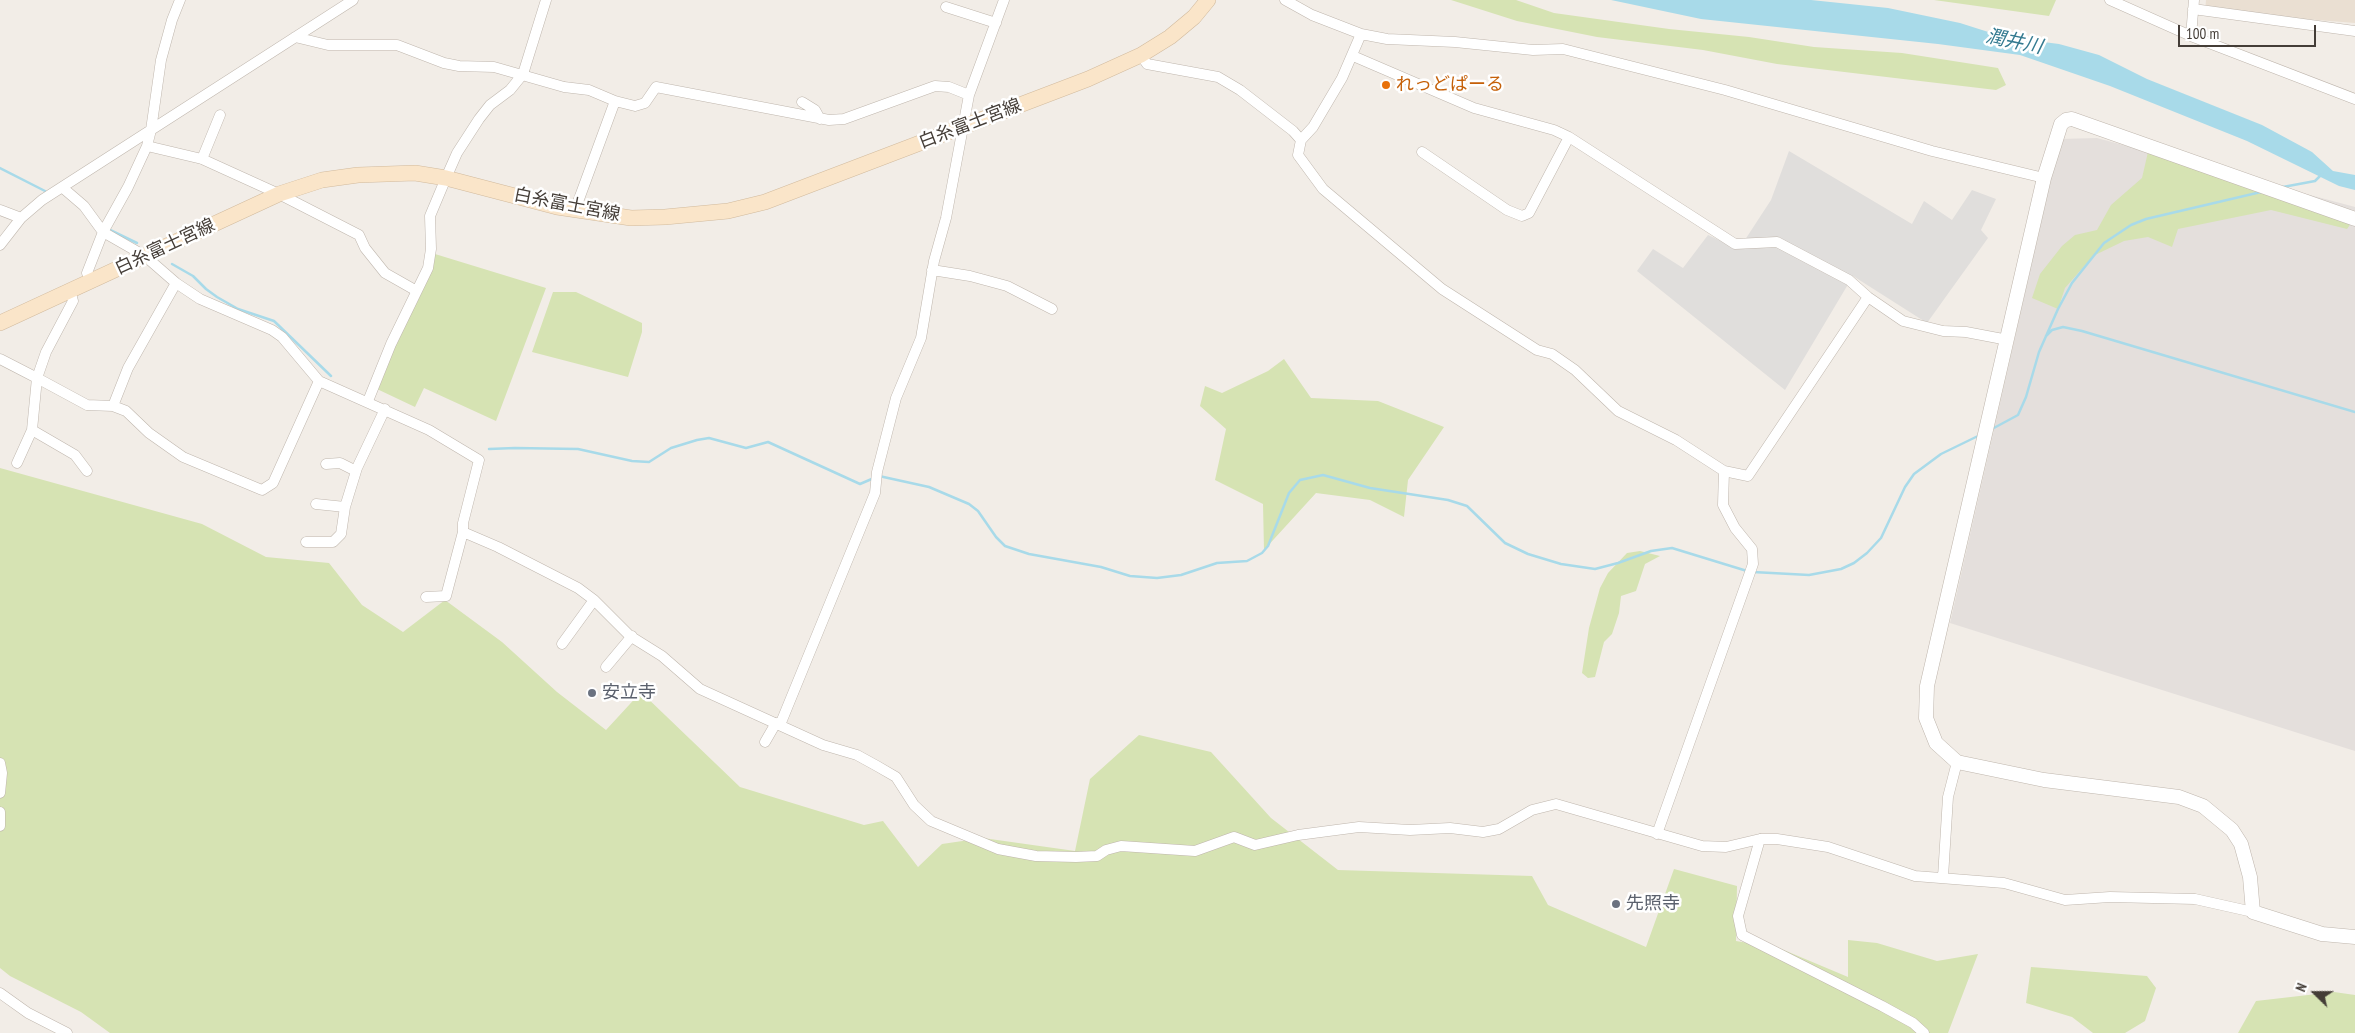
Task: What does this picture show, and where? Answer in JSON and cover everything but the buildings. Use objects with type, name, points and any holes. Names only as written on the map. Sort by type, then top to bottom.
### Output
[{"type":"main road","name":"白糸富士宮線","points":[[0,323],[279,194],[322,180],[358,174],[384,172],[446,178],[575,210],[631,218],[728,211],[765,202],[1088,79],[1140,55],[1170,37],[1194,17],[1208,0]]},
{"type":"street","points":[[92,280],[87,272],[103,232],[128,187],[147,146],[152,130],[161,60],[172,20],[180,0]]},
{"type":"street","points":[[0,245],[21,218],[42,200],[353,0]]},
{"type":"street","points":[[368,401],[415,290],[428,268],[431,249],[430,216],[457,153],[490,105],[510,90],[523,74],[546,0]]},
{"type":"street","points":[[765,742],[778,724],[875,493],[877,472],[896,398],[921,338],[932,270],[946,218],[969,95],[1004,0]]},
{"type":"street","points":[[1285,0],[1312,15],[1361,34],[1387,39],[1455,42],[1533,50],[1563,49],[1726,90],[1913,145],[2044,178]]},
{"type":"street","points":[[2110,0],[2192,36],[2355,99]]},
{"type":"street","points":[[2192,36],[2194,5],[2355,31]]},
{"type":"street","points":[[946,7],[996,23]]},
{"type":"street","points":[[1361,34],[1353,56],[1313,127],[1301,140],[1298,155],[1323,189],[1442,289],[1464,301],[1537,350],[1552,354],[1575,370],[1618,411],[1676,440],[1724,471],[1748,476],[1868,296]]},
{"type":"street","points":[[296,37],[328,45],[397,45],[459,66],[494,67],[564,86],[589,90],[615,101],[635,106],[645,103],[656,87],[820,119],[844,119],[935,86],[949,87],[969,95]]},
{"type":"street","points":[[1140,55],[1147,64],[1218,77],[1248,96],[1293,131],[1301,140]]},
{"type":"street","points":[[1353,56],[1474,108],[1554,130],[1569,137],[1735,244],[1778,242],[1849,280],[1868,296],[1903,320],[1919,326],[2008,340]]},
{"type":"street","points":[[575,210],[615,101]]},
{"type":"street","points":[[802,102],[815,110],[820,119]]},
{"type":"street","points":[[202,159],[220,115]]},
{"type":"street","points":[[2253,912],[2250,876],[2241,844],[2232,830],[2203,806],[2179,797],[2044,780],[1957,762],[1936,743],[1926,718],[1927,686],[2044,178],[2061,124],[2066,120],[2072,119],[2355,220]]},
{"type":"street","points":[[1422,152],[1507,210],[1522,216],[1529,213],[1569,137]]},
{"type":"street","points":[[147,146],[202,159],[279,194],[359,235],[365,248],[385,273],[415,290]]},
{"type":"street","points":[[63,188],[84,206],[103,232],[145,256],[176,283],[200,299],[272,330],[282,338],[319,381],[368,401],[429,430],[479,460],[446,596],[426,597]]},
{"type":"street","points":[[0,210],[21,218]]},
{"type":"street","points":[[932,270],[1007,286],[1052,309]]},
{"type":"street","points":[[113,406],[128,368],[176,283]]},
{"type":"street","points":[[17,463],[32,430],[37,378],[46,352],[73,301],[70,290]]},
{"type":"street","points":[[0,359],[86,405],[113,406],[126,411],[149,434],[183,457],[262,490],[273,483],[319,381]]},
{"type":"street","points":[[306,542],[332,542],[341,534],[345,507],[356,471],[385,410]]},
{"type":"street","points":[[32,430],[74,456],[88,471]]},
{"type":"street","points":[[326,464],[340,463],[356,471]]},
{"type":"street","points":[[1658,834],[1753,564],[1752,549],[1735,528],[1723,505],[1724,471]]},
{"type":"street","points":[[316,504],[345,507]]},
{"type":"street","points":[[463,532],[537,566],[578,588],[594,600],[632,636],[662,656],[700,689],[823,745],[857,755],[896,777],[914,804],[931,821],[998,849],[1036,856],[1097,856],[1106,850],[1121,846],[1196,851],[1234,837],[1255,845],[1298,835],[1359,827],[1410,830],[1450,828],[1483,832],[1499,829],[1532,810],[1556,804],[1702,846],[1726,847],[1760,839],[1777,839],[1828,847],[1915,876],[2004,883],[2065,900],[2110,897],[2195,899],[2253,912],[2322,934],[2355,937]]},
{"type":"street","points":[[562,644],[594,600]]},
{"type":"street","points":[[606,667],[632,636]]},
{"type":"street","points":[[1943,877],[1948,797],[1957,762]]},
{"type":"street","points":[[0,763],[2,773],[0,794]]},
{"type":"street","points":[[0,812],[0,826]]},
{"type":"street","points":[[1760,839],[1738,916],[1742,935],[1890,1010],[1913,1023],[1924,1033]]},
{"type":"street","points":[[0,993],[28,1012],[67,1033]]},
{"type":"shaded area","points":[[2206,0],[2355,0],[2355,23],[2205,11]]},
{"type":"shaded area","points":[[2097,138],[2355,207],[2355,751],[1950,623],[2060,139]]},
{"type":"shaded area","points":[[1789,151],[1912,224],[1924,201],[1952,220],[1972,190],[1996,199],[1981,230],[1988,238],[1927,323],[1853,276],[1785,390],[1637,271],[1653,249],[1683,268],[1708,235],[1739,249],[1771,200]]},
{"type":"green space","points":[[1451,0],[1516,0],[1554,13],[1669,29],[1749,37],[1814,47],[1902,53],[1998,68],[2006,85],[1996,90],[1777,64],[1703,50],[1597,37],[1517,21]]},
{"type":"green space","points":[[1934,0],[2056,0],[2049,16]]},
{"type":"green space","points":[[2148,152],[2352,222],[2347,229],[2271,210],[2178,229],[2172,247],[2148,237],[2124,241],[2093,256],[2065,288],[2058,309],[2032,298],[2040,274],[2062,246],[2075,235],[2097,230],[2111,205],[2142,178]]},
{"type":"green space","points":[[435,254],[546,288],[496,421],[424,388],[415,407],[377,389],[392,347]]},
{"type":"green space","points":[[553,292],[576,292],[642,323],[642,332],[628,377],[532,352]]},
{"type":"green space","points":[[1284,359],[1311,398],[1378,401],[1444,427],[1408,480],[1404,517],[1370,500],[1316,493],[1264,550],[1263,504],[1215,480],[1226,429],[1200,406],[1205,386],[1222,393],[1268,371]]},
{"type":"green space","points":[[0,468],[202,524],[266,557],[329,563],[362,605],[403,632],[445,600],[502,642],[557,692],[606,730],[641,692],[740,787],[864,825],[883,821],[918,867],[942,844],[983,838],[1075,851],[1090,779],[1139,735],[1211,752],[1271,818],[1338,870],[1532,876],[1548,905],[1646,947],[1674,869],[1737,886],[1736,941],[1779,948],[1848,977],[1848,940],[1877,943],[1937,961],[1978,954],[1948,1033],[110,1033],[81,1012],[10,976],[0,968]]},
{"type":"green space","points":[[1640,551],[1660,556],[1645,564],[1636,591],[1621,596],[1619,613],[1612,634],[1604,642],[1595,677],[1588,678],[1582,673],[1589,628],[1600,588],[1608,573],[1627,553]]},
{"type":"green space","points":[[2031,967],[2147,976],[2156,988],[2145,1021],[2125,1033],[2093,1033],[2072,1017],[2026,1003]]},
{"type":"green space","points":[[2334,992],[2355,995],[2355,1033],[2238,1033],[2256,1001]]},
{"type":"water","name":"潤井川","points":[[1611,0],[1811,0],[1888,8],[1960,23],[2004,37],[2059,44],[2099,55],[2147,79],[2262,125],[2312,152],[2333,171],[2355,175],[2355,190],[2339,186],[2247,141],[2110,86],[2020,55],[1938,44],[1701,19]]},
{"type":"waterway","points":[[0,168],[45,191]]},
{"type":"waterway","points":[[2283,187],[2315,181],[2322,174]]},
{"type":"waterway","points":[[1992,429],[2018,415],[2026,397],[2039,352],[2058,309],[2072,283],[2104,243],[2131,225],[2146,219],[2261,192]]},
{"type":"waterway","points":[[110,230],[137,243]]},
{"type":"waterway","points":[[172,264],[193,276],[206,289],[238,309],[274,321],[331,376]]},
{"type":"waterway","points":[[2046,336],[2052,330],[2063,327],[2082,331],[2355,412]]},
{"type":"waterway","points":[[1753,572],[1809,575],[1841,569],[1854,563],[1881,538],[1905,487],[1914,474],[1941,454],[1980,435]]},
{"type":"waterway","points":[[489,449],[578,449],[632,461],[649,462],[671,448],[697,440],[709,438],[746,448],[768,442],[860,484],[874,478]]},
{"type":"waterway","points":[[879,476],[929,487],[969,504],[978,511],[996,537],[1005,546],[1029,554],[1101,567],[1130,576],[1157,578],[1181,575],[1217,563],[1247,561],[1262,553],[1268,546],[1289,493],[1300,480],[1323,475],[1370,488],[1448,500],[1467,506],[1505,543],[1528,554],[1561,564],[1595,569],[1651,551],[1672,548],[1747,571]]},
{"type":"place","name":"れっどぱーる","points":[[1386,85]]},
{"type":"place","name":"安立寺","points":[[592,693]]},
{"type":"place","name":"先照寺","points":[[1616,904]]}]
